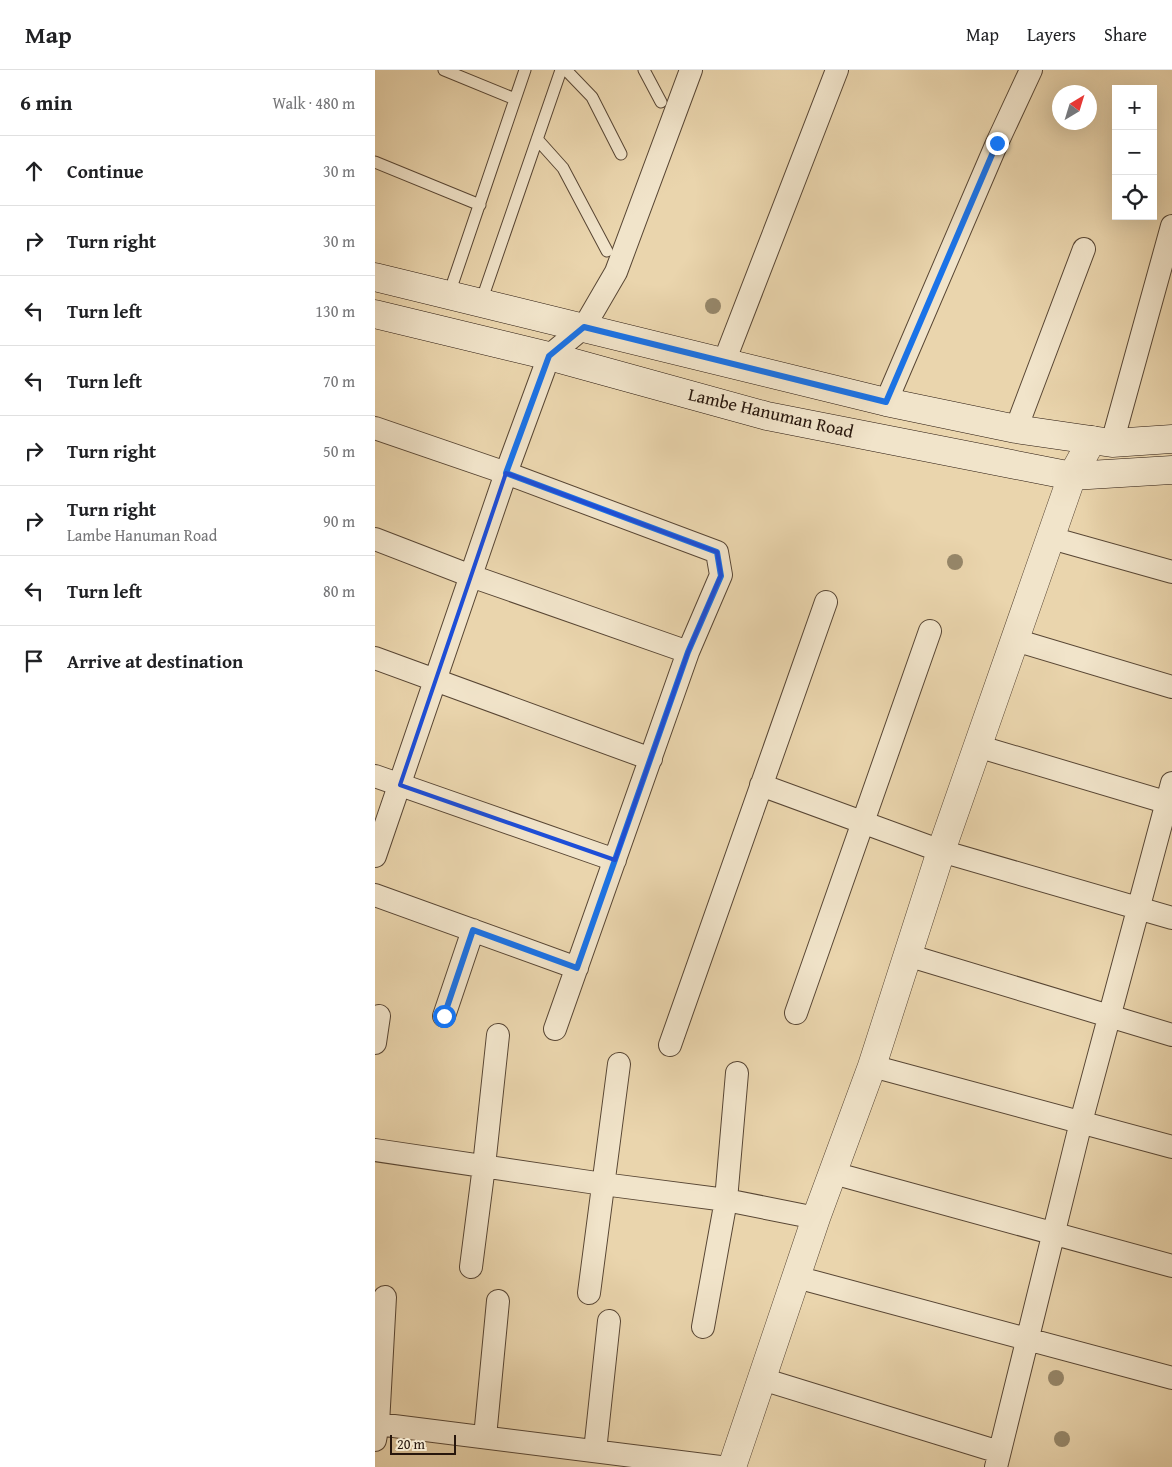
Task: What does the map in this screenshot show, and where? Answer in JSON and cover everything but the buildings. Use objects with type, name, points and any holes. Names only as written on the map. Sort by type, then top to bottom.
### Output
[{"type":"main road","points":[[375,277],[886,402],[1016,429],[1102,442],[1172,439]]},
{"type":"main road","name":"Lambe Hanuman Road","points":[[375,314],[549,356],[767,416],[1072,476],[1172,470]]},
{"type":"main road","points":[[732,1467],[816,1218],[872,1066],[941,851],[1072,476],[1102,442]]},
{"type":"street","points":[[375,856],[506,473],[549,356],[584,327],[616,272],[691,70]]},
{"type":"street","points":[[724,362],[837,70]]},
{"type":"street","points":[[886,402],[997,143],[1031,70]]},
{"type":"street","points":[[1102,442],[1172,226]]},
{"type":"street","points":[[1016,429],[1083,249]]},
{"type":"street","points":[[375,428],[506,473],[717,552],[721,576],[688,652],[555,1029]]},
{"type":"street","points":[[1051,538],[1172,572]]},
{"type":"street","points":[[375,539],[471,576],[688,652]]},
{"type":"street","points":[[670,1045],[826,602]]},
{"type":"street","points":[[796,1013],[930,631]]},
{"type":"street","points":[[1015,640],[1172,687]]},
{"type":"street","points":[[375,658],[651,759]]},
{"type":"street","points":[[762,1379],[998,1459],[1055,1235],[1081,1122],[1170,797],[977,746]]},
{"type":"street","points":[[375,776],[615,860]]},
{"type":"street","points":[[761,785],[941,851],[1172,918]]},
{"type":"street","points":[[375,894],[577,968]]},
{"type":"street","points":[[444,1016],[473,930]]},
{"type":"street","points":[[907,955],[1109,1018],[1172,1035]]},
{"type":"street","points":[[375,1044],[379,1016]]},
{"type":"street","points":[[471,1267],[498,1035]]},
{"type":"street","points":[[589,1293],[619,1064]]},
{"type":"street","points":[[872,1066],[1172,1147]]},
{"type":"street","points":[[703,1327],[727,1200],[737,1073]]},
{"type":"street","points":[[375,1150],[603,1184],[727,1200],[816,1218]]},
{"type":"street","points":[[833,1173],[1172,1266]]},
{"type":"street","points":[[797,1277],[1172,1378]]},
{"type":"street","points":[[385,1297],[377,1432],[485,1437],[720,1467]]},
{"type":"street","points":[[485,1437],[498,1302]]},
{"type":"street","points":[[595,1451],[609,1321]]},
{"type":"lane","points":[[444,70],[515,98]]},
{"type":"lane","points":[[449,294],[525,70]]},
{"type":"lane","points":[[481,302],[561,70]]},
{"type":"lane","points":[[566,70],[591,97],[621,154]]},
{"type":"lane","points":[[644,70],[661,102]]},
{"type":"lane","points":[[537,139],[563,168],[607,251]]},
{"type":"lane","points":[[375,162],[480,205]]},
{"type":"highlighted area","points":[[506,473],[717,552],[721,575],[688,652],[615,860],[400,785]]},
{"type":"route","points":[[444,1016],[473,930],[577,968],[688,652],[721,576],[717,552],[506,473],[549,356],[584,327],[886,402],[997,143]]}]
